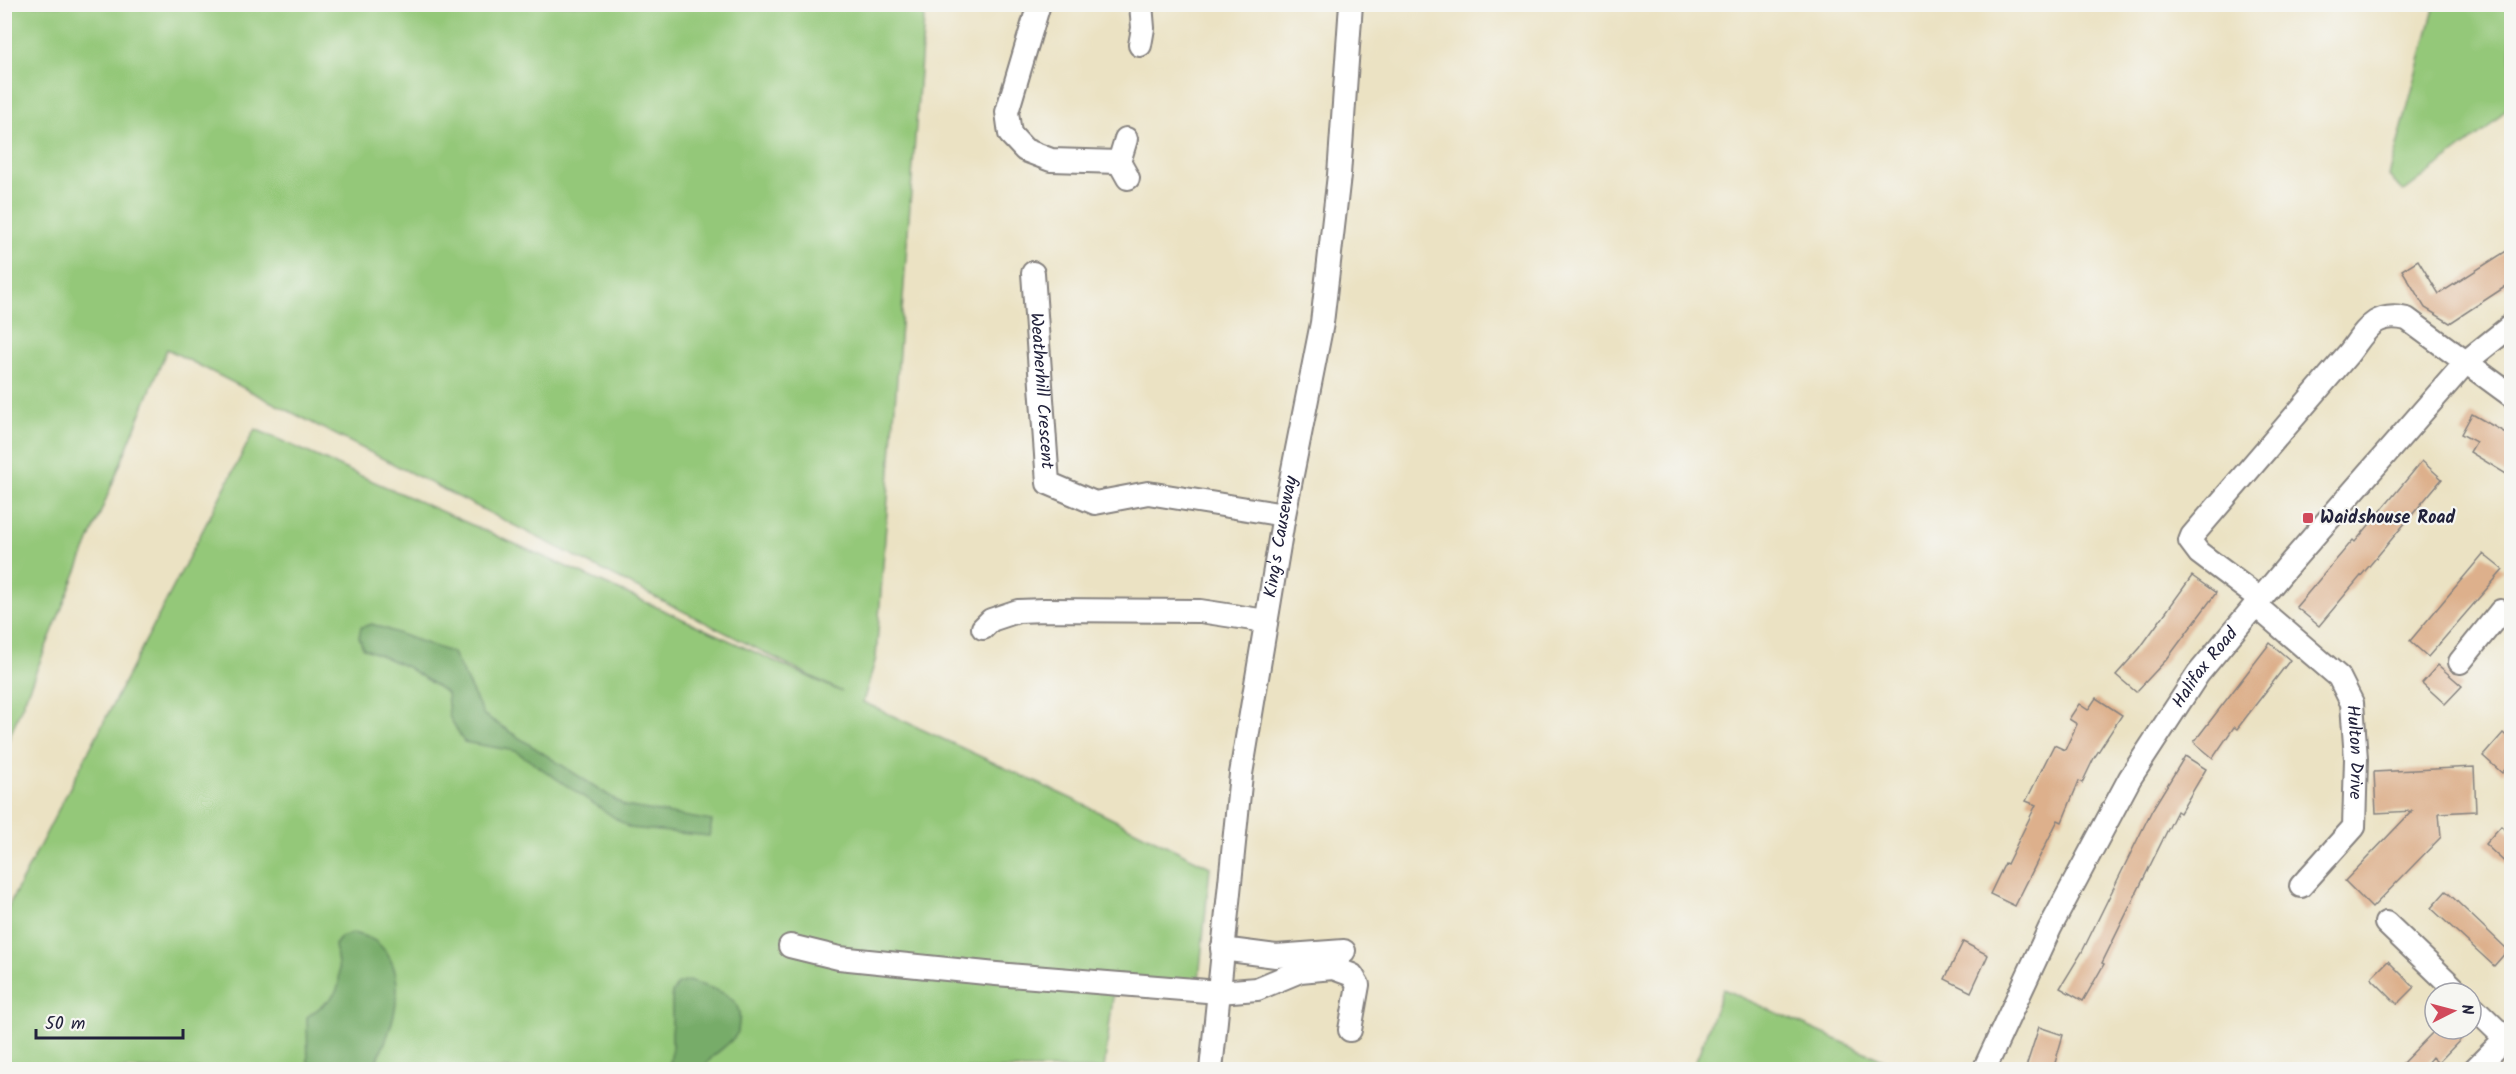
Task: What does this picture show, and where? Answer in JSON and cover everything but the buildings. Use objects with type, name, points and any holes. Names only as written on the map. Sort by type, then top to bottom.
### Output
[{"type":"street","points":[[1039,4],[1006,112],[1010,134],[1025,150],[1051,160],[1123,170],[1126,139]]},
{"type":"street","points":[[1140,45],[1143,28],[1141,4]]},
{"type":"street","name":"King's Causeway","points":[[1211,1070],[1242,774],[1284,515],[1322,323],[1340,174],[1352,4]]},
{"type":"street","name":"Weatherhill Crescent","points":[[1033,273],[1047,483],[1095,503],[1149,493],[1284,515]]},
{"type":"street","name":"Hulton Drive","points":[[2301,886],[2354,827],[2356,759],[2352,703],[2339,677],[2258,602],[2199,553],[2190,541],[2343,361],[2365,330],[2377,320],[2392,315],[2408,319],[2467,361]]},
{"type":"street","name":"Halifax Road","points":[[1984,1070],[2050,928],[2130,778],[2198,674],[2467,361],[2511,325]]},
{"type":"street","points":[[2467,361],[2511,396]]},
{"type":"street","points":[[983,628],[991,620],[1018,611],[1045,610],[1200,611],[1266,621]]},
{"type":"street","points":[[2460,662],[2501,611],[2511,619]]},
{"type":"street","points":[[2386,923],[2446,981]]},
{"type":"street","points":[[790,946],[839,958],[996,974],[1219,992],[1257,990],[1300,971],[1333,969],[1352,975],[1358,985],[1350,1030]]},
{"type":"street","points":[[1222,949],[1276,956],[1344,951]]},
{"type":"street","points":[[2474,1070],[2508,1035],[2483,1015]]},
{"type":"green space","points":[[5,5],[925,5],[876,658],[863,702],[1070,798],[1210,867],[1198,990],[1115,981],[1104,1069],[5,1069],[5,913],[255,429],[628,594],[842,692],[167,349],[5,748]]},
{"type":"green space","points":[[2435,5],[2500,5],[2511,10],[2511,104],[2487,129],[2403,192],[2389,176]]},
{"type":"green space","points":[[372,624],[453,653],[484,715],[625,806],[712,821],[709,836],[630,828],[515,751],[464,742],[449,716],[447,693],[407,667],[363,648],[359,637],[361,627]]},
{"type":"green space","points":[[353,933],[375,941],[387,954],[394,969],[397,986],[396,1003],[387,1038],[372,1069],[308,1069],[307,1017],[328,1000],[338,987],[339,971],[335,945],[341,937]]},
{"type":"green space","points":[[688,981],[716,989],[731,998],[739,1013],[738,1032],[707,1063],[704,1069],[669,1069],[672,1051],[672,993],[678,984]]},
{"type":"green space","points":[[1723,989],[1903,1069],[1693,1069]]},
{"type":"place","name":"Waidshouse Road","points":[[2308,518]]}]
